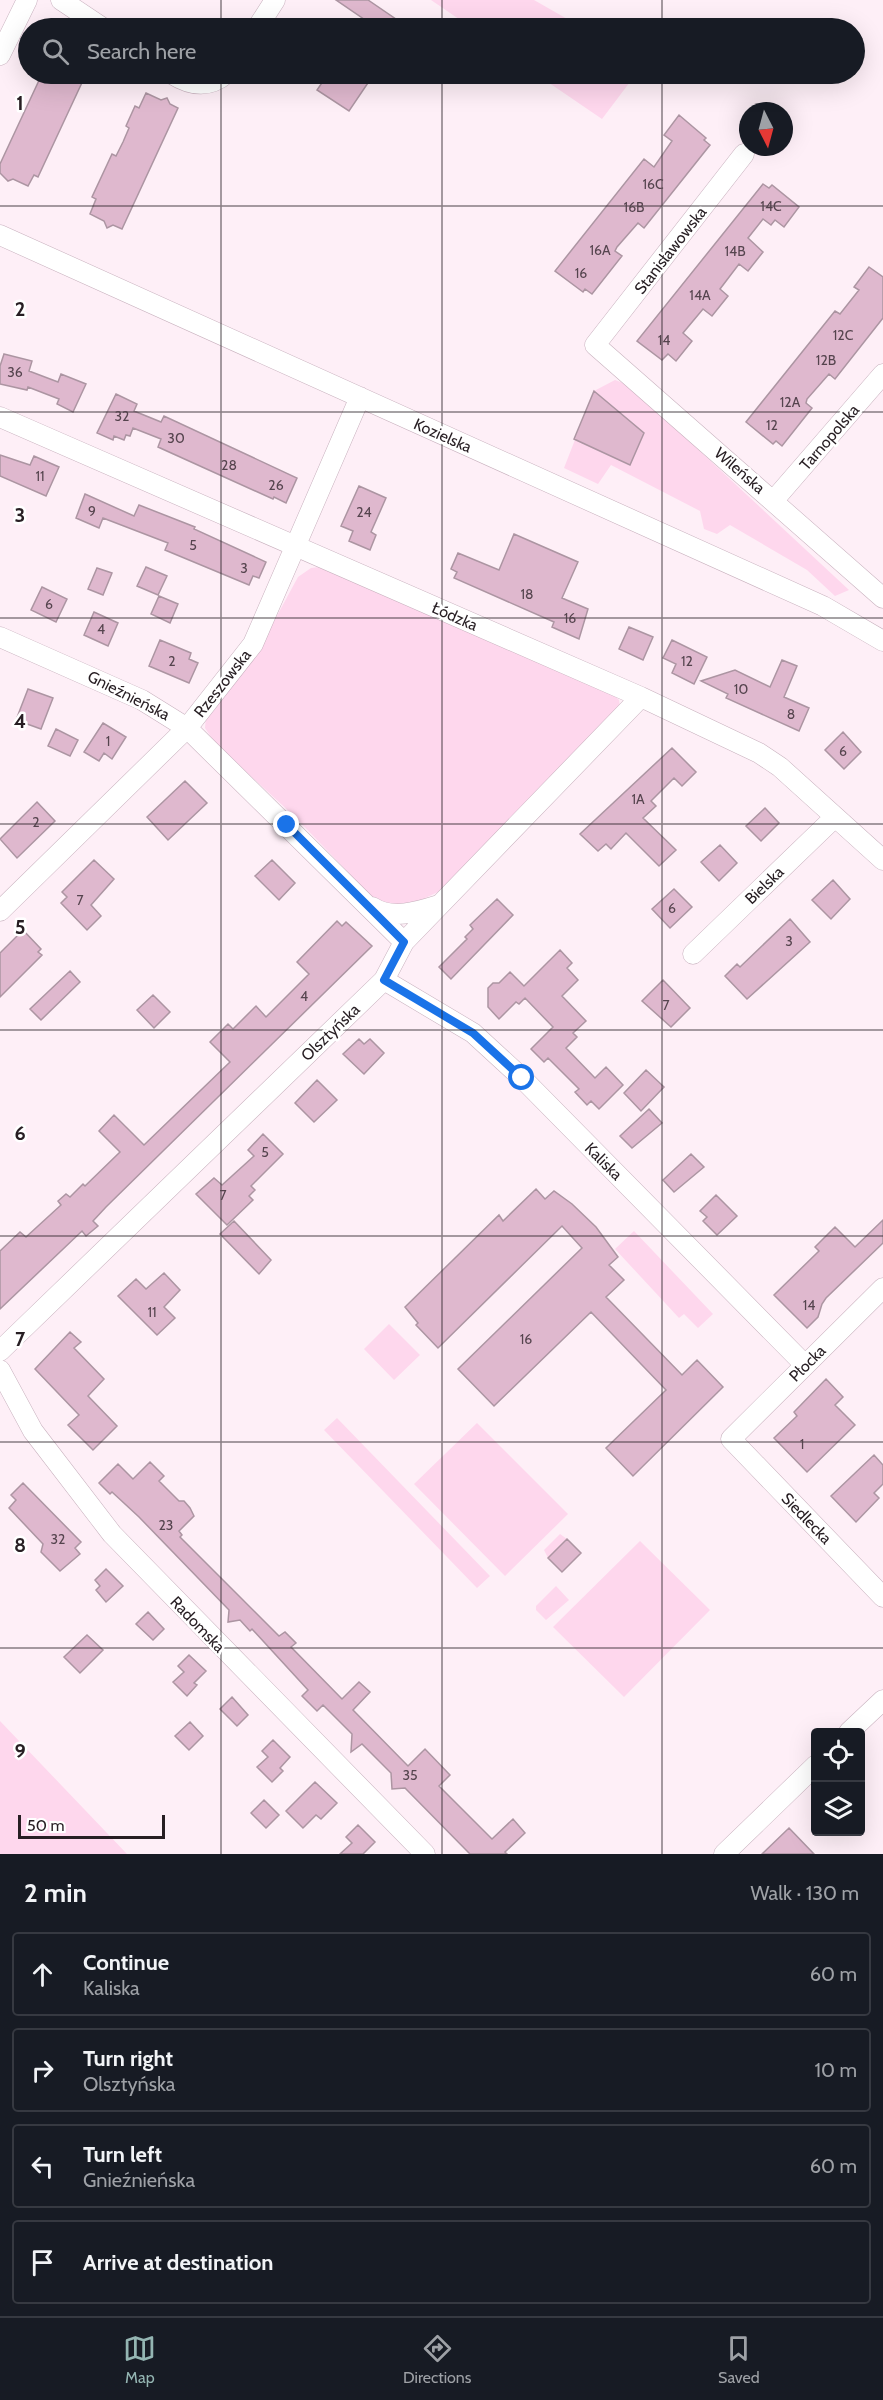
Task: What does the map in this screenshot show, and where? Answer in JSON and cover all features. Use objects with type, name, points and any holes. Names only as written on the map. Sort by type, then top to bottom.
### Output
[{"type":"street","points":[[18,18],[27,0]]},
{"type":"street","points":[[61,0],[89,18]]},
{"type":"street","points":[[263,18],[275,0]]},
{"type":"street","points":[[0,55],[18,18]]},
{"type":"street","name":"Stanisławowska","points":[[595,345],[742,156]]},
{"type":"street","name":"Kozielska","points":[[0,235],[823,606],[883,641]]},
{"type":"street","name":"Wileńska","points":[[595,345],[774,500],[846,568],[883,598]]},
{"type":"street","name":"Tarnopolska","points":[[774,500],[883,374]]},
{"type":"street","name":"Rzeszowska","points":[[0,911],[188,728],[253,644],[360,398]]},
{"type":"street","name":"Łódzka","points":[[0,417],[641,697],[759,753],[780,767],[883,860]]},
{"type":"street","name":"Gnieźnieńska","points":[[0,637],[142,700],[188,728],[404,942]]},
{"type":"street","name":"Olsztyńska","points":[[0,1351],[384,980],[404,942],[641,697]]},
{"type":"street","name":"Bielska","points":[[693,954],[835,817]]},
{"type":"street","name":"Gnieźnieńska","points":[[369,906],[393,914],[420,911],[441,904]]},
{"type":"street","name":"Kaliska","points":[[384,980],[473,1033],[514,1071],[805,1365]]},
{"type":"street","name":"Płocka","points":[[730,1439],[883,1288]]},
{"type":"street","name":"Radomska","points":[[0,1370],[33,1431],[112,1534],[425,1854]]},
{"type":"street","name":"Siedlecka","points":[[730,1439],[883,1597]]},
{"type":"street","points":[[853,1728],[883,1700]]},
{"type":"street","points":[[724,1854],[811,1770]]},
{"type":"shaded area","points":[[431,0],[534,0],[566,18],[457,18]]},
{"type":"shaded area","points":[[551,84],[628,84],[602,119]]},
{"type":"shaded area","points":[[615,380],[629,385],[849,590],[835,596],[807,570],[730,525],[717,534],[704,529],[700,511],[611,465],[598,484],[564,468],[594,391]]},
{"type":"shaded area","points":[[320,567],[614,695],[619,700],[620,707],[442,890],[419,901],[397,907],[374,899],[294,816],[215,743],[205,728],[206,716],[260,647],[298,577],[311,568]]},
{"type":"shaded area","points":[[634,1231],[713,1314],[698,1328],[684,1314],[679,1318],[615,1249]]},
{"type":"shaded area","points":[[389,1324],[420,1355],[394,1380],[364,1349]]},
{"type":"shaded area","points":[[337,1418],[490,1576],[477,1588],[324,1430]]},
{"type":"shaded area","points":[[477,1423],[568,1514],[505,1576],[414,1484]]},
{"type":"shaded area","points":[[560,1534],[567,1539],[548,1558],[544,1550]]},
{"type":"shaded area","points":[[640,1541],[710,1610],[624,1697],[553,1627]]},
{"type":"shaded area","points":[[556,1586],[569,1600],[546,1620],[536,1610],[536,1606]]},
{"type":"shaded area","points":[[0,1721],[127,1854],[0,1854]]},
{"type":"building","points":[[336,0],[368,0],[394,18],[362,18]]},
{"type":"building","points":[[37,84],[81,84],[38,177],[34,175],[28,186],[13,179],[8,181],[0,173],[0,164]]},
{"type":"building","points":[[321,84],[367,84],[349,111],[317,90]]},
{"type":"building","points":[[146,93],[161,100],[167,98],[170,104],[178,108],[122,229],[113,225],[107,228],[104,221],[90,214],[96,199],[92,197],[112,154],[116,156],[123,142],[129,128],[126,126],[135,106],[139,108]]},
{"type":"building","points":[[679,115],[706,138],[704,140],[710,145],[644,228],[638,223],[617,247],[615,251],[622,256],[592,294],[585,289],[583,292],[555,271],[644,159],[654,167],[672,141],[664,135]]},
{"type":"building","points":[[763,184],[769,188],[772,185],[799,207],[784,227],[775,220],[771,225],[763,219],[748,238],[763,252],[748,271],[739,264],[720,289],[728,296],[712,316],[703,309],[683,333],[692,341],[676,361],[668,354],[662,360],[637,341]]},
{"type":"building","points":[[869,267],[883,277],[883,318],[835,379],[829,374],[807,399],[806,403],[812,408],[782,446],[776,441],[773,444],[746,422],[835,311],[840,314],[859,290],[854,287]]},
{"type":"building","points":[[4,354],[32,361],[29,371],[58,382],[61,374],[86,384],[73,412],[57,404],[59,399],[28,387],[27,390],[0,384],[0,366]]},
{"type":"building","points":[[594,391],[644,433],[630,465],[574,439]]},
{"type":"building","points":[[116,394],[137,404],[134,411],[161,422],[164,416],[297,478],[286,503],[158,447],[161,439],[133,428],[130,436],[126,435],[124,440],[114,436],[113,440],[97,433]]},
{"type":"building","points":[[0,455],[30,465],[34,456],[59,467],[46,496],[0,476]]},
{"type":"building","points":[[359,486],[386,498],[371,532],[376,535],[370,550],[349,541],[353,531],[341,526]]},
{"type":"building","points":[[85,494],[134,516],[139,505],[195,527],[194,529],[266,562],[259,578],[253,576],[249,585],[165,550],[168,543],[103,518],[99,528],[76,518]]},
{"type":"building","points":[[514,534],[578,562],[562,598],[588,609],[579,639],[552,627],[554,622],[454,578],[457,572],[451,569],[458,553],[499,570]]},
{"type":"building","points":[[146,567],[167,576],[158,595],[137,586]]},
{"type":"building","points":[[97,568],[112,573],[103,595],[88,589]]},
{"type":"building","points":[[42,587],[67,599],[56,622],[31,610]]},
{"type":"building","points":[[159,596],[178,604],[170,623],[151,614]]},
{"type":"building","points":[[94,612],[118,623],[108,646],[84,635]]},
{"type":"building","points":[[629,627],[653,637],[643,660],[619,649]]},
{"type":"building","points":[[160,640],[191,653],[189,659],[198,663],[189,683],[149,666]]},
{"type":"building","points":[[672,640],[707,657],[694,684],[672,673],[676,664],[663,658]]},
{"type":"building","points":[[782,660],[797,666],[784,697],[809,708],[799,731],[726,698],[728,694],[701,681],[735,670],[770,687]]},
{"type":"building","points":[[28,689],[53,698],[41,729],[16,720]]},
{"type":"building","points":[[103,723],[126,737],[112,759],[104,753],[99,761],[84,752]]},
{"type":"building","points":[[56,729],[78,740],[70,756],[48,746]]},
{"type":"building","points":[[843,732],[861,752],[844,769],[825,750]]},
{"type":"building","points":[[672,748],[696,772],[682,786],[674,778],[651,801],[656,806],[643,818],[676,850],[659,866],[626,833],[611,849],[606,844],[598,851],[580,834]]},
{"type":"building","points":[[185,781],[207,803],[168,840],[147,817]]},
{"type":"building","points":[[37,802],[55,821],[17,858],[0,839]]},
{"type":"building","points":[[765,808],[779,823],[761,841],[746,826]]},
{"type":"building","points":[[720,845],[737,863],[719,881],[701,862]]},
{"type":"building","points":[[94,860],[114,879],[91,905],[101,916],[87,930],[61,903],[67,897],[62,892]]},
{"type":"building","points":[[272,860],[295,883],[279,900],[255,876]]},
{"type":"building","points":[[833,880],[850,899],[831,919],[812,900]]},
{"type":"building","points":[[674,889],[692,907],[670,928],[652,909]]},
{"type":"building","points":[[497,899],[513,915],[451,979],[439,967],[467,939],[465,937],[473,929],[470,925]]},
{"type":"building","points":[[790,919],[810,942],[747,999],[725,976],[737,964],[740,967]]},
{"type":"building","points":[[337,921],[342,926],[346,922],[372,946],[106,1207],[93,1221],[98,1226],[86,1236],[82,1231],[0,1309],[0,1251],[20,1232],[26,1237],[61,1205],[58,1201],[66,1194],[70,1197],[83,1184],[85,1186],[120,1152],[99,1131],[114,1115],[144,1145],[230,1062],[210,1042],[228,1024],[233,1029],[256,1006],[266,1017],[309,974],[297,962]]},
{"type":"building","points":[[23,930],[41,949],[38,952],[42,955],[0,997],[0,953]]},
{"type":"building","points":[[560,950],[572,963],[567,968],[578,980],[562,996],[586,1021],[573,1033],[577,1037],[566,1048],[595,1078],[606,1067],[623,1085],[599,1109],[591,1101],[587,1105],[575,1092],[579,1089],[548,1058],[544,1062],[531,1049],[553,1027],[525,998],[519,1004],[516,1002],[499,1019],[488,1007],[488,988],[493,983],[499,983],[510,972],[524,986]]},
{"type":"building","points":[[70,971],[80,982],[41,1020],[30,1009]]},
{"type":"building","points":[[663,980],[690,1008],[671,1027],[642,1001]]},
{"type":"building","points":[[153,995],[170,1012],[154,1028],[137,1010]]},
{"type":"building","points":[[359,1039],[364,1044],[370,1039],[384,1053],[364,1074],[343,1054]]},
{"type":"building","points":[[646,1070],[664,1087],[641,1111],[624,1093]]},
{"type":"building","points":[[317,1080],[337,1100],[314,1122],[295,1103]]},
{"type":"building","points":[[649,1109],[662,1123],[632,1148],[620,1136]]},
{"type":"building","points":[[263,1134],[283,1154],[251,1186],[255,1190],[249,1196],[253,1200],[227,1225],[196,1194],[214,1178],[222,1185],[254,1156],[248,1150]]},
{"type":"building","points":[[691,1154],[704,1167],[674,1192],[663,1180]]},
{"type":"building","points":[[536,1189],[545,1199],[554,1191],[572,1204],[596,1227],[618,1257],[609,1265],[624,1280],[606,1297],[682,1375],[697,1360],[723,1387],[633,1476],[606,1448],[666,1390],[591,1312],[494,1406],[458,1369],[582,1248],[562,1226],[438,1348],[416,1325],[418,1323],[405,1307],[499,1215],[503,1221]]},
{"type":"building","points":[[716,1195],[737,1216],[717,1235],[703,1221],[707,1217],[700,1211]]},
{"type":"building","points":[[883,1220],[883,1243],[826,1298],[818,1317],[807,1328],[774,1295],[819,1251],[815,1247],[835,1227],[855,1247]]},
{"type":"building","points":[[234,1221],[271,1260],[259,1274],[220,1234]]},
{"type":"building","points":[[164,1273],[180,1290],[164,1307],[175,1318],[157,1335],[118,1296],[136,1279],[146,1289]]},
{"type":"building","points":[[70,1332],[81,1342],[74,1348],[104,1379],[88,1396],[117,1426],[93,1450],[68,1425],[79,1415],[35,1369]]},
{"type":"building","points":[[826,1379],[843,1397],[835,1405],[855,1425],[807,1472],[774,1438],[797,1416],[794,1412]]},
{"type":"building","points":[[874,1455],[883,1465],[883,1484],[874,1493],[879,1498],[856,1522],[831,1496]]},
{"type":"building","points":[[150,1462],[164,1476],[159,1481],[179,1501],[184,1501],[194,1516],[179,1531],[182,1535],[180,1537],[279,1636],[285,1632],[296,1643],[291,1647],[342,1699],[359,1682],[370,1692],[353,1710],[408,1766],[425,1749],[450,1775],[439,1786],[492,1839],[513,1819],[525,1833],[505,1852],[507,1854],[470,1854],[405,1788],[392,1789],[391,1773],[362,1744],[351,1752],[352,1734],[323,1705],[317,1711],[302,1696],[308,1690],[252,1629],[250,1631],[240,1620],[228,1622],[229,1610],[139,1517],[99,1483],[118,1464],[133,1479]]},
{"type":"building","points":[[23,1483],[81,1542],[75,1548],[80,1554],[60,1571],[41,1552],[43,1544],[9,1508],[16,1500],[11,1495]]},
{"type":"building","points":[[567,1539],[581,1553],[562,1572],[548,1558]]},
{"type":"building","points":[[106,1569],[123,1586],[106,1602],[96,1590],[100,1586],[95,1580]]},
{"type":"building","points":[[148,1612],[164,1629],[153,1640],[136,1624]]},
{"type":"building","points":[[87,1635],[103,1650],[80,1673],[64,1657]]},
{"type":"building","points":[[189,1655],[206,1671],[194,1683],[197,1685],[187,1696],[173,1682],[184,1672],[178,1666]]},
{"type":"building","points":[[232,1697],[248,1715],[237,1726],[220,1709]]},
{"type":"building","points":[[190,1722],[203,1736],[189,1750],[175,1736]]},
{"type":"building","points":[[273,1740],[290,1757],[280,1768],[283,1771],[272,1782],[257,1767],[268,1757],[262,1751]]},
{"type":"building","points":[[315,1782],[337,1803],[321,1819],[316,1815],[303,1828],[286,1811]]},
{"type":"building","points":[[264,1800],[279,1815],[266,1828],[251,1813]]},
{"type":"building","points":[[358,1825],[375,1842],[363,1854],[340,1854],[352,1843],[346,1837]]},
{"type":"building","points":[[789,1828],[814,1854],[762,1854]]},
{"type":"route","points":[[287,825],[404,942],[384,980],[473,1033],[522,1078]]}]
